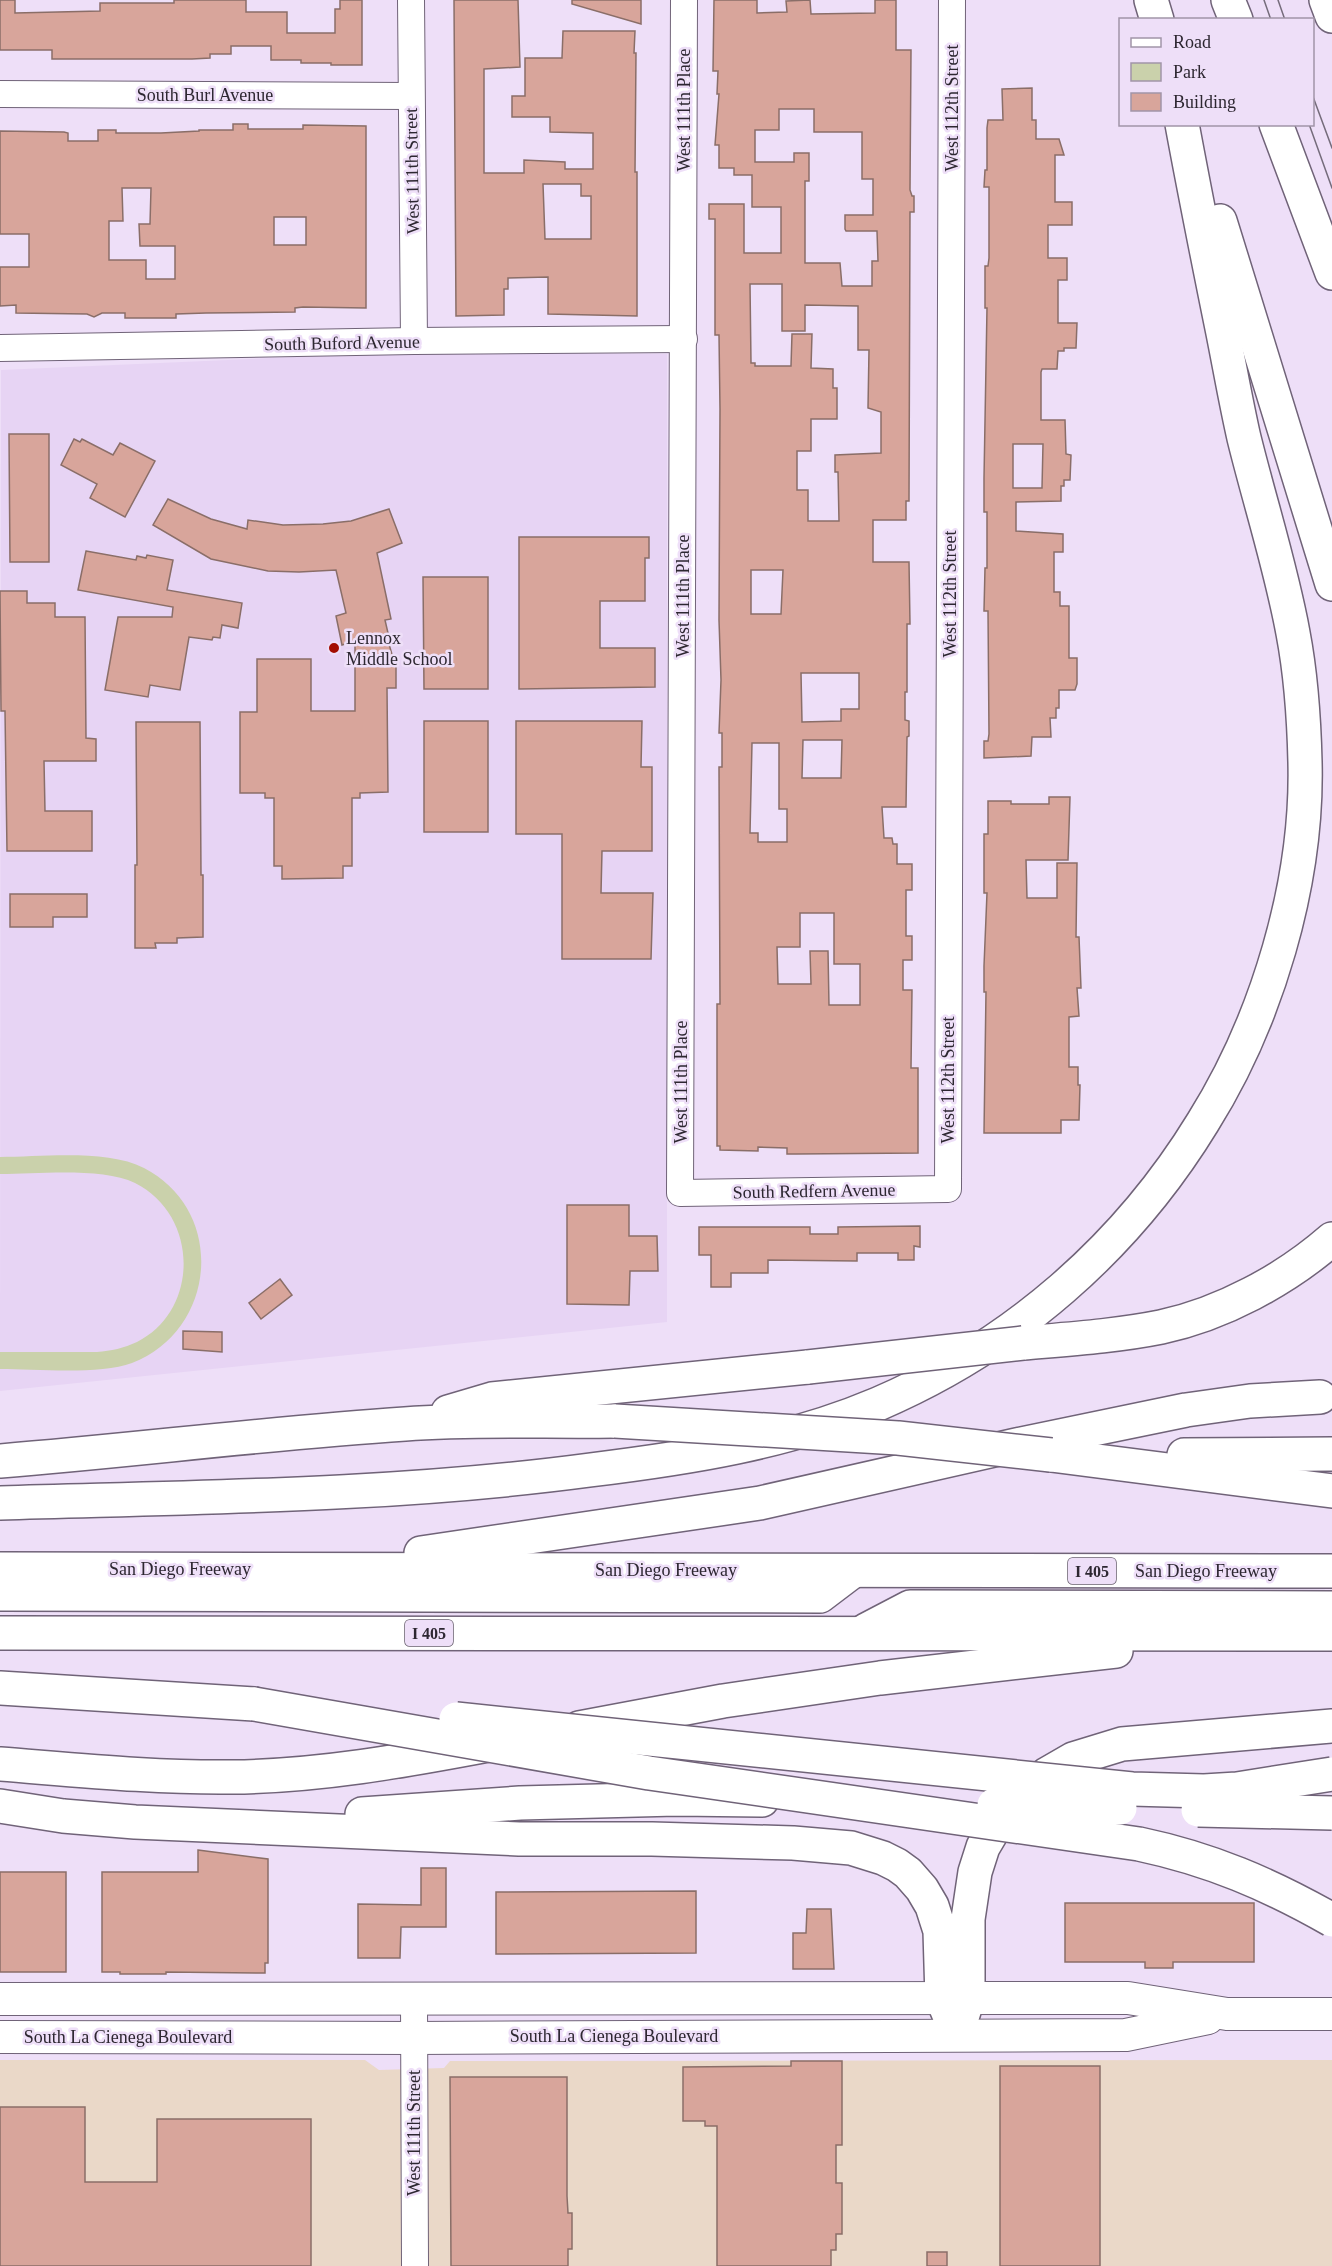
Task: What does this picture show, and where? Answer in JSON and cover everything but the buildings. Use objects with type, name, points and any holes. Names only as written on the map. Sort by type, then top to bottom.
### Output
[{"type":"highway","points":[[1151,0],[1156,18]]},
{"type":"highway","points":[[1228,0],[1235,18]]},
{"type":"highway","points":[[1326,0],[1332,16]]},
{"type":"highway","points":[[0,1503],[315,1493],[480,1483],[656,1462],[777,1439],[877,1404],[924,1381],[989,1344],[1059,1293],[1098,1257],[1136,1215],[1166,1179],[1192,1140],[1217,1100],[1239,1057],[1273,966],[1288,910],[1297,864],[1304,801],[1304,745],[1294,639],[1243,433],[1182,126]]},
{"type":"highway","points":[[1191,126],[1332,584]]},
{"type":"highway","points":[[1277,126],[1332,273]]},
{"type":"highway","points":[[408,1424],[492,1399],[1130,1332],[1163,1326],[1195,1317],[1247,1295],[1296,1267],[1332,1239]]},
{"type":"highway","points":[[319,1569],[760,1503],[1016,1445],[1186,1410],[1250,1401],[1320,1397]]},
{"type":"highway","points":[[0,1461],[124,1451],[286,1433],[408,1424],[615,1421],[898,1438],[1332,1491]]},
{"type":"highway","points":[[1051,1455],[1332,1455]]},
{"type":"highway","name":"San Diego Freeway","points":[[0,1569],[1332,1571]]},
{"type":"highway","points":[[0,1594],[820,1596],[853,1571]]},
{"type":"highway","points":[[859,1633],[910,1607],[1332,1608]]},
{"type":"highway","points":[[0,1764],[157,1775],[234,1777],[369,1767],[723,1701],[880,1678],[1276,1633]]},
{"type":"highway","name":"I 405","points":[[0,1634],[1332,1634]]},
{"type":"highway","points":[[0,1688],[436,1717],[1132,1789],[1204,1791],[1237,1789],[1332,1774]]},
{"type":"highway","points":[[254,1704],[649,1773],[1139,1844],[1176,1852],[1237,1872],[1293,1898],[1332,1920]]},
{"type":"highway","points":[[955,1998],[975,1872],[983,1847],[1009,1803],[1047,1774],[1073,1759],[1122,1744],[1332,1726]]},
{"type":"highway","points":[[210,1825],[520,1803],[676,1799],[1332,1813]]},
{"type":"highway","points":[[0,1806],[63,1816],[135,1822],[519,1839],[723,1841],[793,1843],[851,1848],[897,1865],[908,1873],[922,1889],[932,1906],[955,1998],[957,2034]]},
{"type":"main road","name":"South La Cienega Boulevard","points":[[0,1999],[1128,1998],[1227,2014],[1332,2014]]},
{"type":"main road","points":[[31,1999],[31,2037]]},
{"type":"main road","name":"South La Cienega Boulevard","points":[[0,2037],[1126,2035],[1227,2014]]},
{"type":"street","name":"West 111th Street","points":[[411,0],[410,96],[414,341]]},
{"type":"street","name":"West 111th Place","points":[[680,1193],[684,0]]},
{"type":"street","name":"West 112th Street","points":[[948,1189],[952,0]]},
{"type":"street","name":"South Burl Avenue","points":[[0,94],[410,96]]},
{"type":"street","name":"South Buford Avenue","points":[[0,348],[684,339]]},
{"type":"street","name":"South Redfern Avenue","points":[[680,1193],[948,1189]]},
{"type":"street","name":"West 111th Street","points":[[414,1999],[415,2266]]},
{"type":"shaded area","name":"Lennox Middle School","points":[[360,354],[667,354],[667,1322],[0,1391],[1,370]]},
{"type":"shaded area","points":[[0,2060],[365,2060],[379,2070],[444,2068],[450,2061],[1332,2060],[1332,2266],[0,2266]]},
{"type":"green space","points":[[74,1155],[112,1158],[144,1168],[171,1187],[189,1212],[199,1240],[201,1269],[195,1298],[181,1325],[160,1347],[132,1363],[119,1367],[68,1370],[0,1369],[0,1352],[97,1352],[117,1349],[137,1342],[158,1327],[172,1308],[181,1286],[184,1262],[180,1239],[171,1217],[156,1198],[135,1183],[121,1178],[88,1173],[0,1174],[0,1157]]},
{"type":"tram line","points":[[1264,0],[1270,18]]},
{"type":"tram line","points":[[1278,0],[1284,18]]},
{"type":"tram line","points":[[1314,99],[1332,148]]},
{"type":"tram line","points":[[1310,126],[1332,188]]},
{"type":"place","name":"Lennox Middle School","points":[[334,648]]}]
